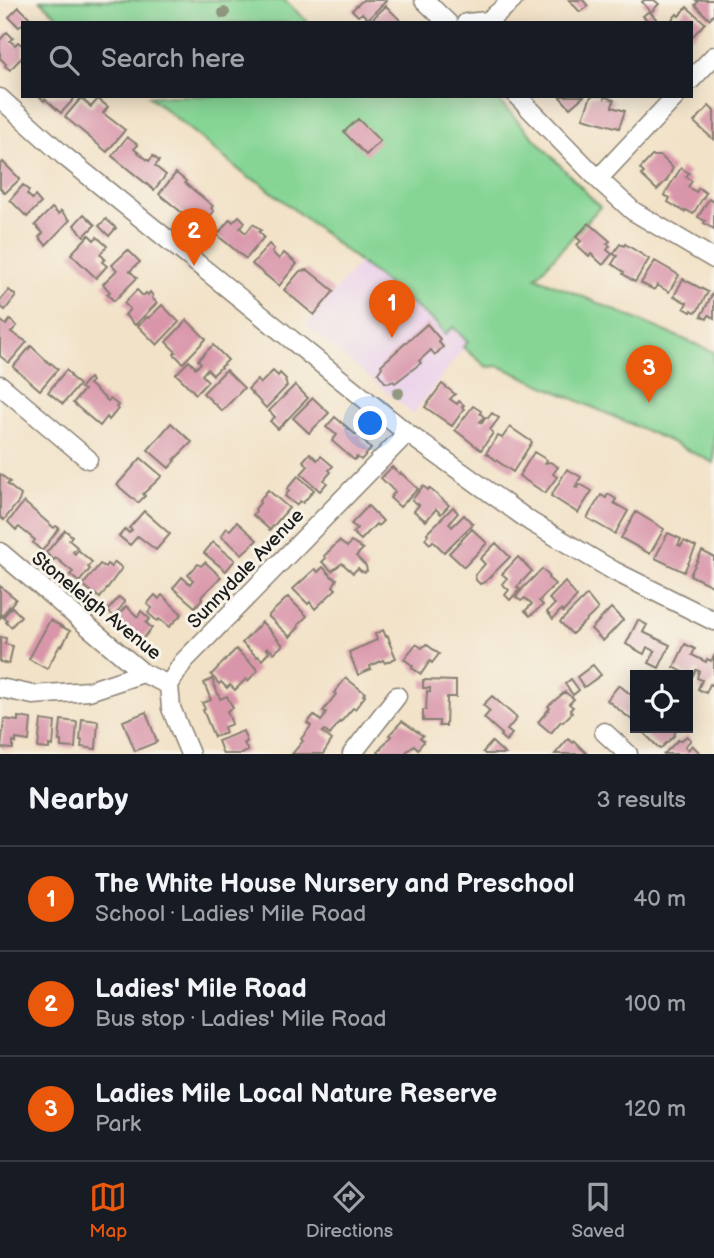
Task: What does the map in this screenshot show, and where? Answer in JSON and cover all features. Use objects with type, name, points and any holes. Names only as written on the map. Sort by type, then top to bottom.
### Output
[{"type":"street","points":[[425,0],[446,21]]},
{"type":"street","points":[[489,21],[513,0]]},
{"type":"street","points":[[693,78],[714,56]]},
{"type":"street","points":[[0,98],[63,155],[407,433],[530,522],[614,571],[714,621]]},
{"type":"street","points":[[519,98],[633,211],[714,259]]},
{"type":"street","points":[[598,179],[674,98]]},
{"type":"street","points":[[0,385],[88,459]]},
{"type":"street","name":"Sunnydale Avenue","points":[[169,685],[183,662],[407,433]]},
{"type":"street","name":"Stoneleigh Avenue","points":[[0,552],[143,673],[169,685]]},
{"type":"street","points":[[0,688],[33,695],[89,691],[143,673]]},
{"type":"street","points":[[169,685],[172,708],[190,754]]},
{"type":"street","points":[[352,754],[397,696]]},
{"type":"street","points":[[604,732],[628,754]]},
{"type":"shaded area","points":[[359,263],[436,323],[444,334],[452,327],[468,342],[413,414],[306,325]]},
{"type":"green space","points":[[40,0],[284,0],[307,21],[63,21]]},
{"type":"green space","points":[[151,98],[496,98],[600,207],[536,277],[714,352],[714,463],[499,366],[487,367],[463,347],[468,342],[453,327],[445,334],[436,323],[258,181],[249,178]]},
{"type":"building","points":[[363,0],[386,1],[368,19],[362,13],[358,16],[352,10]]},
{"type":"building","points":[[569,0],[583,0],[588,6],[580,12]]},
{"type":"building","points":[[654,0],[659,4],[651,12],[642,2]]},
{"type":"building","points":[[696,0],[714,0],[714,14],[709,19],[695,5],[698,2]]},
{"type":"building","points":[[386,6],[401,21],[370,21]]},
{"type":"building","points":[[19,7],[29,17],[21,21],[19,27],[9,17]]},
{"type":"building","points":[[687,7],[705,23],[693,36],[693,21],[671,21],[677,14],[679,16]]},
{"type":"building","points":[[649,11],[658,21],[648,21],[643,16]]},
{"type":"building","points":[[7,32],[13,38],[10,41],[15,45],[18,42],[21,44],[21,58],[10,70],[0,58],[0,40]]},
{"type":"building","points":[[41,98],[74,99],[61,113],[45,99],[44,101]]},
{"type":"building","points":[[81,98],[91,107],[98,99],[108,107],[103,113],[125,130],[107,152],[65,117]]},
{"type":"building","points":[[561,98],[582,98],[570,108]]},
{"type":"building","points":[[590,98],[609,98],[614,100],[612,107],[625,111],[619,128],[583,118]]},
{"type":"building","points":[[709,106],[714,111],[714,140],[694,122]]},
{"type":"building","points":[[358,119],[380,141],[366,155],[344,132]]},
{"type":"building","points":[[127,137],[138,145],[134,149],[149,161],[153,156],[159,161],[155,166],[166,175],[154,190],[112,156]]},
{"type":"building","points":[[652,156],[661,156],[673,168],[667,180],[657,190],[641,175],[644,173],[640,169]]},
{"type":"building","points":[[3,162],[20,179],[5,193],[0,188],[0,165]]},
{"type":"building","points":[[681,168],[689,173],[686,177],[692,181],[688,187],[696,192],[699,188],[706,193],[693,214],[668,202],[670,198],[664,195]]},
{"type":"building","points":[[176,173],[213,206],[211,208],[214,211],[201,228],[159,194]]},
{"type":"building","points":[[23,185],[32,199],[35,196],[41,203],[27,217],[10,200]]},
{"type":"building","points":[[709,199],[714,202],[714,229],[698,217]]},
{"type":"building","points":[[52,208],[58,214],[61,211],[70,220],[46,245],[39,237],[43,233],[35,225]]},
{"type":"building","points":[[84,214],[95,225],[84,236],[74,225]]},
{"type":"building","points":[[239,216],[245,222],[240,228],[246,233],[253,224],[261,230],[259,232],[264,237],[246,259],[217,235],[230,219],[233,222]]},
{"type":"building","points":[[106,219],[116,228],[109,236],[99,226]]},
{"type":"building","points":[[589,223],[610,241],[607,250],[612,254],[603,265],[577,245],[581,241],[576,237]]},
{"type":"building","points":[[89,235],[94,240],[97,237],[107,246],[100,254],[105,259],[102,262],[107,266],[96,278],[71,254]]},
{"type":"building","points":[[269,244],[279,259],[284,253],[297,264],[279,286],[252,264]]},
{"type":"building","points":[[620,244],[625,244],[649,259],[635,282],[612,264],[617,256],[613,254]]},
{"type":"building","points":[[128,250],[140,262],[130,271],[137,278],[114,301],[103,284],[117,270],[112,265]]},
{"type":"building","points":[[655,261],[679,275],[669,292],[657,285],[654,290],[641,283]]},
{"type":"building","points":[[308,270],[334,291],[314,315],[284,290],[300,271]]},
{"type":"building","points":[[683,279],[708,292],[695,312],[684,308],[687,303],[674,296]]},
{"type":"building","points":[[9,290],[16,296],[5,310],[0,306],[0,301]]},
{"type":"building","points":[[137,290],[143,296],[150,292],[157,303],[135,325],[125,315],[130,309],[124,303]]},
{"type":"building","points":[[714,291],[714,318],[709,315],[707,319],[701,316]]},
{"type":"building","points":[[162,305],[179,322],[157,345],[138,326]]},
{"type":"building","points":[[0,320],[6,325],[10,320],[17,326],[11,332],[27,342],[9,363],[0,356]]},
{"type":"building","points":[[187,320],[206,339],[183,363],[166,342]]},
{"type":"building","points":[[427,324],[440,339],[438,341],[443,347],[435,355],[431,350],[419,361],[421,363],[395,383],[385,382],[378,373],[381,365]]},
{"type":"building","points":[[213,345],[228,360],[213,375],[207,369],[202,375],[208,381],[196,394],[176,374],[189,361],[196,368],[201,363],[198,360]]},
{"type":"building","points":[[31,346],[58,369],[40,390],[13,367]]},
{"type":"building","points":[[66,370],[79,385],[63,404],[48,392]]},
{"type":"building","points":[[226,370],[244,388],[222,411],[203,393]]},
{"type":"building","points":[[273,371],[286,379],[287,386],[266,408],[248,389],[257,380],[260,384]]},
{"type":"building","points":[[89,378],[92,381],[89,384],[108,401],[110,399],[118,405],[109,420],[107,417],[100,426],[73,403],[84,390],[80,388]]},
{"type":"building","points":[[442,384],[455,394],[450,399],[464,405],[452,426],[425,407]]},
{"type":"building","points":[[295,385],[308,398],[278,429],[270,421],[275,417],[269,411]]},
{"type":"building","points":[[313,398],[329,413],[309,433],[293,418]]},
{"type":"building","points":[[473,406],[481,411],[484,417],[480,422],[482,423],[492,413],[499,418],[490,430],[493,433],[481,450],[455,430]]},
{"type":"building","points":[[335,417],[356,435],[358,432],[371,449],[361,460],[357,457],[354,460],[332,441],[337,435],[326,427]]},
{"type":"building","points":[[171,423],[192,442],[169,468],[148,450]]},
{"type":"building","points":[[510,427],[532,442],[513,472],[486,453],[498,436],[502,438]]},
{"type":"building","points":[[534,452],[547,460],[545,463],[550,462],[558,467],[553,474],[557,477],[545,493],[519,476]]},
{"type":"building","points":[[310,453],[317,460],[321,456],[333,466],[324,480],[327,483],[320,491],[301,474],[308,466],[303,461]]},
{"type":"building","points":[[141,458],[162,476],[143,494],[145,496],[138,503],[117,485]]},
{"type":"building","points":[[392,467],[418,489],[400,507],[390,498],[395,492],[381,478]]},
{"type":"building","points":[[567,469],[581,477],[575,487],[580,484],[592,491],[578,513],[551,496]]},
{"type":"building","points":[[0,474],[10,482],[7,484],[21,495],[4,520],[0,517]]},
{"type":"building","points":[[298,476],[314,490],[303,503],[300,501],[296,505],[285,496],[289,491],[287,489]]},
{"type":"building","points":[[423,486],[449,505],[441,514],[436,509],[426,521],[414,511],[419,505],[412,500]]},
{"type":"building","points":[[268,490],[289,508],[270,530],[253,515]]},
{"type":"building","points":[[608,494],[616,499],[614,503],[628,511],[615,534],[587,518],[601,495],[606,498]]},
{"type":"building","points":[[24,502],[54,528],[59,528],[42,551],[33,543],[35,540],[19,527],[16,530],[8,522]]},
{"type":"building","points":[[368,506],[383,521],[378,526],[376,524],[361,540],[353,533],[357,528],[351,524]]},
{"type":"building","points":[[453,507],[458,513],[449,523],[452,527],[464,515],[473,524],[444,552],[433,541],[430,544],[425,539],[427,533]]},
{"type":"building","points":[[144,511],[170,534],[156,550],[138,536],[130,545],[119,536],[125,529],[129,533],[132,530],[129,528]]},
{"type":"building","points":[[636,512],[664,529],[650,554],[621,538]]},
{"type":"building","points":[[237,522],[257,540],[242,554],[221,536]]},
{"type":"building","points":[[472,529],[487,543],[464,567],[449,553]]},
{"type":"building","points":[[65,530],[72,536],[69,540],[77,547],[73,552],[75,554],[78,550],[92,562],[88,567],[90,569],[79,582],[70,575],[73,572],[46,553]]},
{"type":"building","points":[[668,533],[681,539],[678,545],[681,546],[684,541],[696,547],[684,572],[655,558]]},
{"type":"building","points":[[339,541],[347,547],[351,542],[363,549],[356,556],[366,566],[367,571],[358,568],[353,573],[342,563],[332,571],[322,562],[326,558],[324,556]]},
{"type":"building","points":[[213,542],[235,560],[226,571],[204,553]]},
{"type":"building","points":[[496,543],[510,557],[480,584],[475,575],[485,564],[480,559]]},
{"type":"building","points":[[702,551],[714,557],[714,587],[690,575]]},
{"type":"building","points":[[518,557],[532,571],[517,587],[520,589],[510,600],[505,595],[509,590],[502,584],[507,578],[502,574]]},
{"type":"building","points":[[115,562],[122,568],[100,598],[83,585],[100,564],[111,567]]},
{"type":"building","points":[[205,562],[221,577],[195,607],[173,588],[182,577],[190,584],[193,580],[188,575],[198,564],[201,566]]},
{"type":"building","points":[[323,567],[337,579],[333,586],[336,589],[315,609],[293,589],[315,569],[318,572]]},
{"type":"building","points":[[542,569],[555,584],[539,601],[543,605],[530,616],[525,611],[532,604],[525,598],[521,601],[516,597]]},
{"type":"building","points":[[565,582],[577,597],[553,619],[547,612],[555,604],[549,599]]},
{"type":"building","points":[[0,586],[16,599],[0,618]]},
{"type":"building","points":[[155,595],[159,599],[162,595],[182,614],[169,627],[148,613],[152,608],[147,604]]},
{"type":"building","points":[[587,595],[598,609],[572,634],[560,622]]},
{"type":"building","points":[[119,597],[125,602],[114,616],[107,611]]},
{"type":"building","points":[[288,597],[307,616],[290,637],[268,616]]},
{"type":"building","points":[[126,606],[138,617],[141,611],[150,619],[146,623],[152,628],[142,640],[117,621],[116,618]]},
{"type":"building","points":[[12,607],[21,616],[11,627],[3,617]]},
{"type":"building","points":[[611,608],[623,620],[603,641],[591,629]]},
{"type":"building","points":[[50,620],[70,631],[47,669],[29,659]]},
{"type":"building","points":[[638,620],[647,625],[643,632],[670,645],[659,668],[649,663],[655,651],[647,647],[644,654],[626,644]]},
{"type":"building","points":[[262,622],[283,645],[274,653],[267,647],[269,652],[262,660],[242,643]]},
{"type":"building","points":[[383,630],[396,658],[385,663],[383,660],[358,675],[349,652],[377,640],[375,634]]},
{"type":"building","points":[[0,637],[6,638],[5,644],[13,646],[9,664],[0,662]]},
{"type":"building","points":[[416,644],[422,648],[426,644],[439,654],[421,674],[404,659]]},
{"type":"building","points":[[685,644],[695,649],[692,655],[706,662],[707,659],[711,661],[714,656],[714,680],[706,693],[698,689],[702,680],[697,678],[699,671],[696,670],[693,675],[693,670],[679,670],[674,667]]},
{"type":"building","points":[[236,649],[258,670],[235,690],[230,685],[227,688],[221,682],[219,684],[211,675]]},
{"type":"building","points":[[593,665],[601,675],[584,687],[577,677]]},
{"type":"building","points":[[346,678],[365,693],[365,696],[330,735],[324,730],[322,732],[332,740],[323,754],[292,754],[311,726],[307,723],[314,715],[321,721],[326,712],[323,711]]},
{"type":"building","points":[[212,679],[220,699],[227,696],[233,708],[227,711],[232,724],[224,727],[226,733],[214,737],[202,703],[211,700],[204,683]]},
{"type":"building","points":[[571,679],[579,690],[573,695],[565,684]]},
{"type":"building","points":[[423,680],[456,681],[456,697],[447,697],[446,726],[439,726],[439,721],[423,721],[427,691],[430,692],[430,688],[423,688]]},
{"type":"building","points":[[619,685],[630,694],[630,719],[607,700]]},
{"type":"building","points":[[565,692],[574,699],[569,704],[573,707],[570,710],[572,713],[551,733],[538,722],[550,708],[548,706]]},
{"type":"building","points":[[492,696],[517,718],[507,730],[512,734],[506,741],[484,718],[490,711],[483,705]]},
{"type":"building","points":[[146,712],[157,742],[135,751],[123,721]]},
{"type":"building","points":[[18,717],[31,719],[29,741],[16,739],[13,749],[1,748],[4,719],[18,721]]},
{"type":"building","points":[[82,719],[98,721],[96,749],[81,747]]},
{"type":"building","points":[[41,720],[55,722],[53,746],[49,745],[49,749],[38,748]]},
{"type":"building","points":[[61,720],[77,722],[75,748],[61,747]]},
{"type":"building","points":[[402,721],[423,736],[420,738],[424,741],[418,749],[414,745],[404,754],[380,754],[378,752],[391,736],[389,735]]},
{"type":"building","points":[[243,731],[248,751],[242,754],[223,754],[218,741]]},
{"type":"building","points":[[644,733],[675,733],[660,749]]},
{"type":"building","points":[[687,736],[691,740],[685,746],[688,750],[692,745],[699,754],[664,754],[678,740]]},
{"type":"building","points":[[568,739],[573,743],[574,741],[587,754],[555,754]]},
{"type":"building","points":[[492,742],[505,754],[485,754],[483,752]]},
{"type":"place","name":"Ladies' Mile Road","points":[[194,266]]},
{"type":"place","name":"The White House Nursery and Preschool","points":[[392,338]]},
{"type":"place","name":"Ladies Mile Local Nature Reserve","points":[[649,403]]}]
